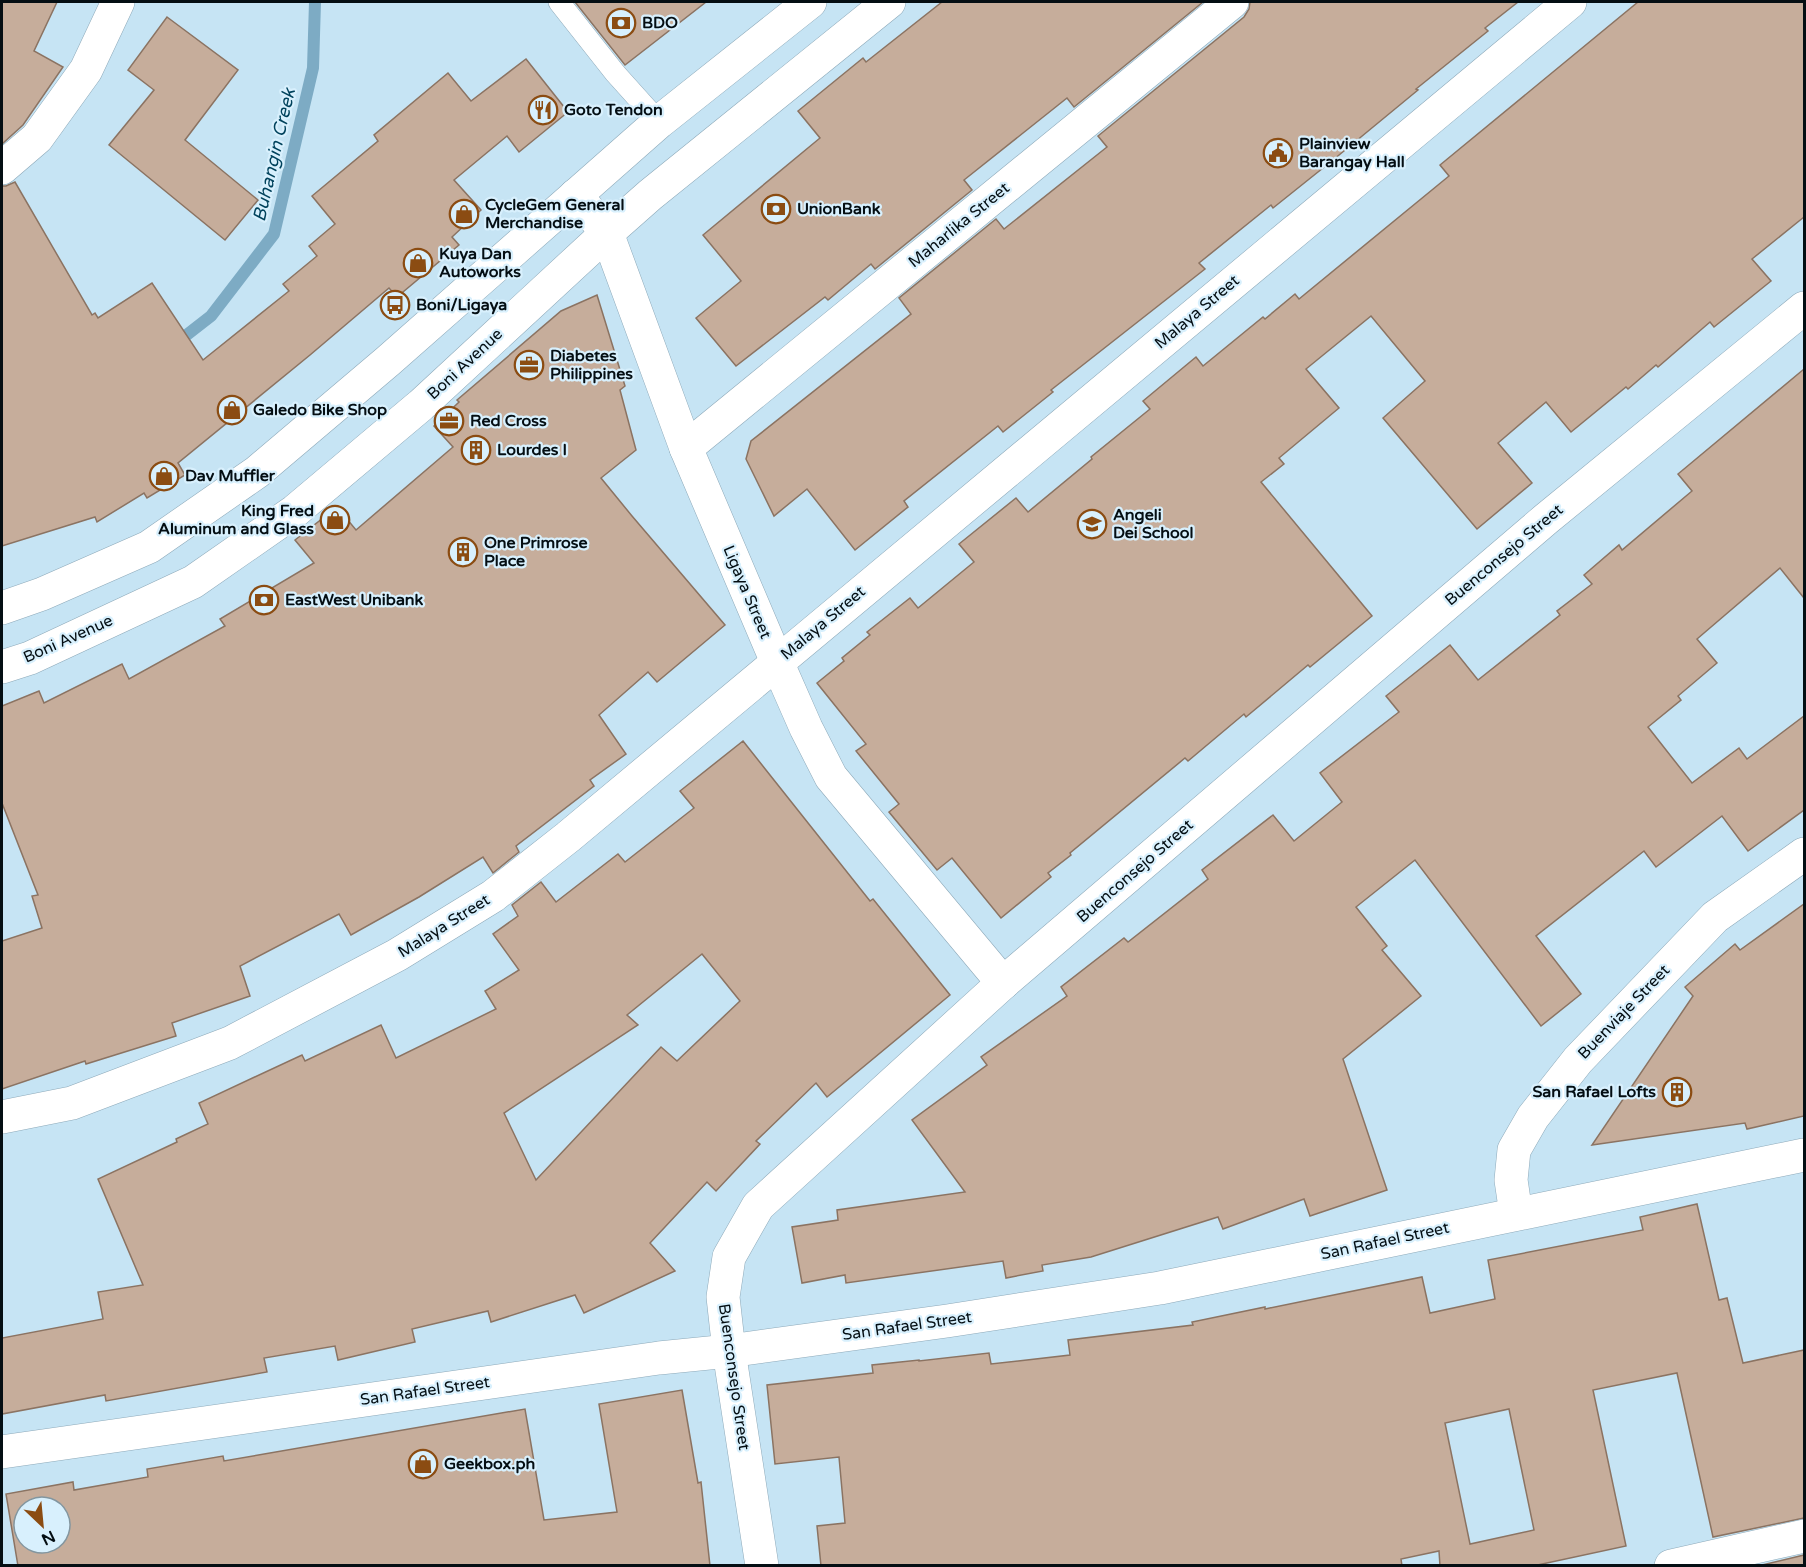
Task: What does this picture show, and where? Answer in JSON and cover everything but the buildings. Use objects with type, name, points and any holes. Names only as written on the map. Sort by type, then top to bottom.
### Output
[{"type":"street","points":[[2,168],[37,138],[86,70],[118,2]]},
{"type":"street","points":[[2,609],[149,547],[257,472],[388,361],[659,122],[810,2]]},
{"type":"street","name":"Boni Avenue","points":[[2,667],[30,658],[193,582],[295,511],[421,405],[650,195],[889,2]]},
{"type":"street","name":"Maharlika Street","points":[[686,448],[1232,2]]},
{"type":"street","name":"Malaya Street","points":[[2,1117],[72,1103],[230,1043],[397,955],[493,896],[568,837],[1570,2]]},
{"type":"street","name":"Ligaya Street","points":[[576,195],[607,233],[686,448],[806,728],[831,777],[1004,983]]},
{"type":"street","name":"Buenconsejo Street","points":[[762,1566],[729,1351],[723,1297],[729,1257],[758,1206],[1004,983],[1546,519],[1804,308]]},
{"type":"street","name":"Buenviaje Street","points":[[1516,1214],[1511,1180],[1514,1150],[1533,1117],[1552,1092],[1578,1060],[1715,917],[1804,854]]},
{"type":"street","name":"San Rafael Street","points":[[2,1452],[659,1358],[729,1351],[947,1321],[1160,1288],[1804,1155]]},
{"type":"street","points":[[1671,1566],[1804,1536]]},
{"type":"lane","points":[[559,2],[615,73],[659,122]]},
{"type":"waterway","name":"Buhangin Creek","points":[[175,344],[211,316],[274,234],[313,68],[315,2]]},
{"type":"place","name":"BDO","points":[[621,23]]},
{"type":"place","name":"Goto Tendon","points":[[543,110]]},
{"type":"place","name":"Plainview Barangay Hall","points":[[1278,153]]},
{"type":"place","name":"UnionBank","points":[[776,209]]},
{"type":"place","name":"CycleGem General Merchandise","points":[[464,214]]},
{"type":"place","name":"Kuya Dan Autoworks","points":[[418,263]]},
{"type":"place","name":"Boni/Ligaya","points":[[395,305]]},
{"type":"place","name":"Diabetes Philippines","points":[[529,365]]},
{"type":"place","name":"Galedo Bike Shop","points":[[232,410]]},
{"type":"place","name":"Red Cross","points":[[449,421]]},
{"type":"place","name":"Lourdes I","points":[[476,450]]},
{"type":"place","name":"Dav Muffler","points":[[164,476]]},
{"type":"place","name":"King Fred Aluminum and Glass","points":[[335,520]]},
{"type":"place","name":"Angeli Dei School","points":[[1092,524]]},
{"type":"place","name":"One Primrose Place","points":[[463,552]]},
{"type":"place","name":"EastWest Unibank","points":[[264,600]]},
{"type":"place","name":"San Rafael Lofts","points":[[1677,1092]]},
{"type":"place","name":"Geekbox.ph","points":[[423,1464]]}]
